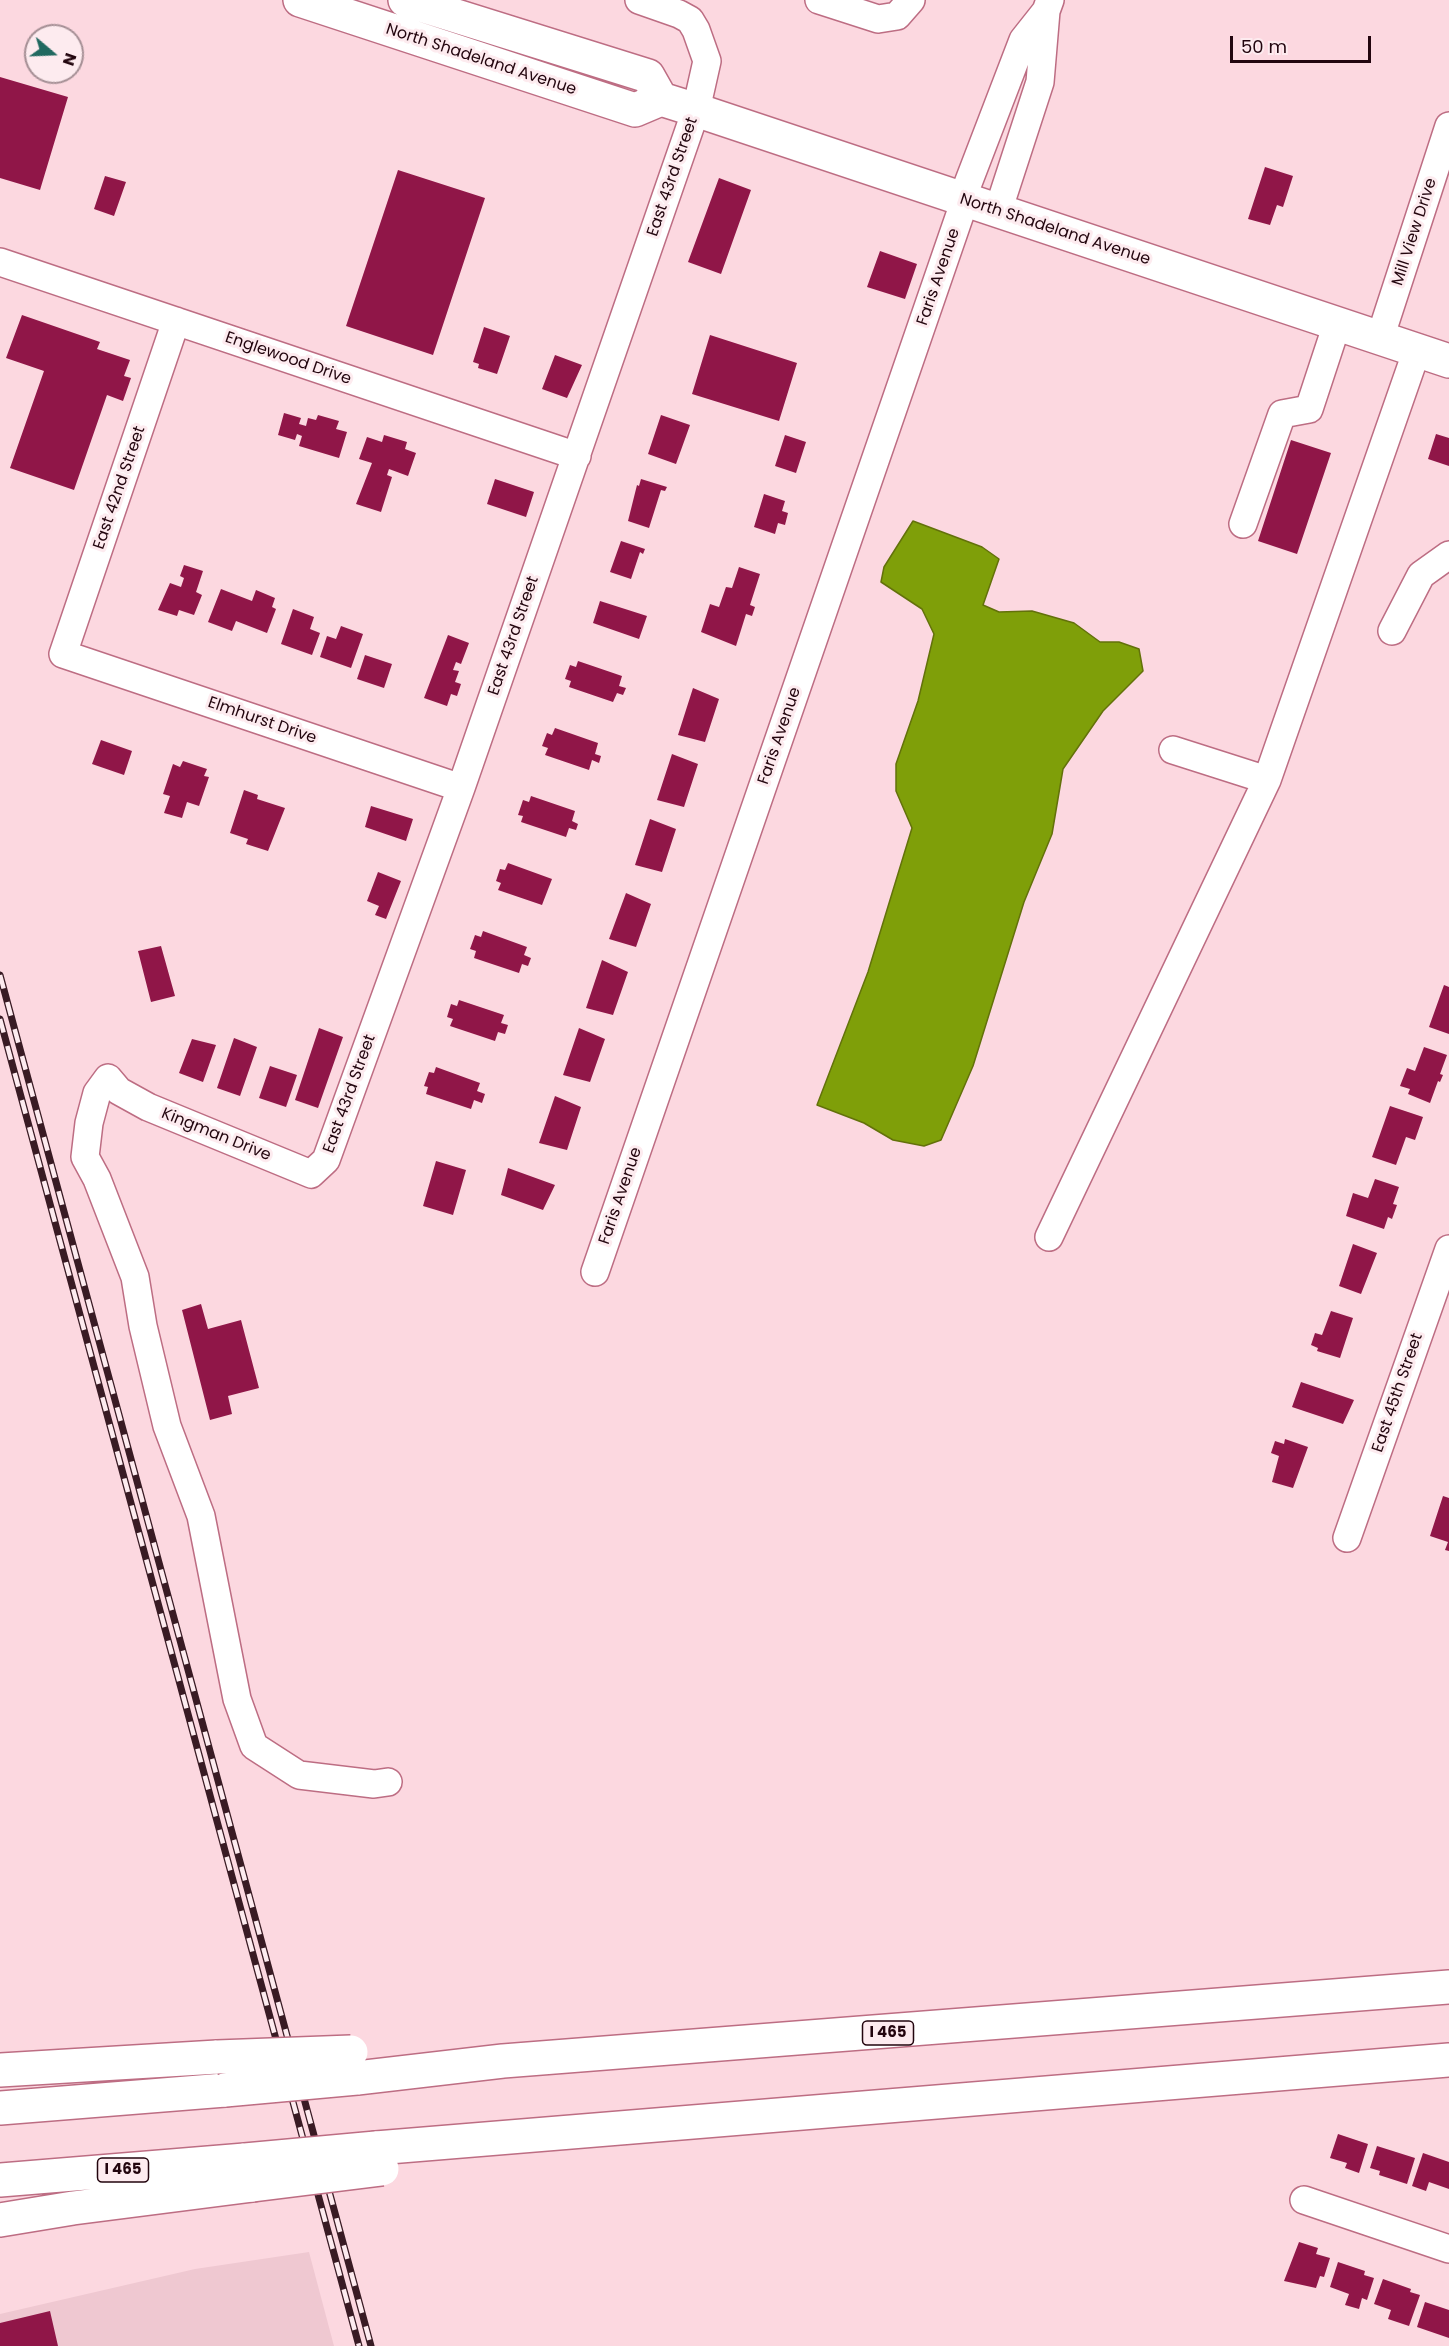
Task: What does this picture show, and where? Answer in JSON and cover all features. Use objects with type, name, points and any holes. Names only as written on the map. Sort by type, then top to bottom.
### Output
[{"type":"main road","name":"North Shadeland Avenue","points":[[300,0],[635,110],[661,99],[1449,361]]},
{"type":"main road","name":"North Shadeland Avenue","points":[[405,0],[648,76],[661,99]]},
{"type":"main road","name":"I 465","points":[[0,2108],[225,2090],[354,2065],[502,2061],[1449,1987]]},
{"type":"main road","points":[[0,2070],[217,2057],[354,2065]]},
{"type":"main road","name":"I 465","points":[[0,2180],[249,2173],[662,2126],[1449,2060]]},
{"type":"main road","points":[[0,2220],[249,2173]]},
{"type":"street","points":[[639,0],[679,14],[690,20],[696,30],[707,61],[696,110]]},
{"type":"street","points":[[819,0],[878,19],[897,16],[911,0]]},
{"type":"street","name":"Faris Avenue","points":[[595,1272],[963,200],[1023,40],[1048,6]]},
{"type":"street","name":"Faris Avenue","points":[[998,211],[1040,82],[1048,6]]},
{"type":"street","name":"East 43rd Street","points":[[326,1160],[461,788],[696,110]]},
{"type":"street","name":"Mill View Drive","points":[[1380,338],[1449,126]]},
{"type":"street","name":"Englewood Drive","points":[[0,262],[577,456]]},
{"type":"street","name":"East 42nd Street","points":[[63,654],[176,321]]},
{"type":"street","points":[[1244,524],[1282,414],[1309,409],[1337,324]]},
{"type":"street","points":[[1049,1237],[1267,780],[1417,350]]},
{"type":"street","points":[[1392,631],[1421,575],[1449,555]]},
{"type":"street","name":"Elmhurst Drive","points":[[63,654],[461,788]]},
{"type":"street","points":[[1173,750],[1267,780]]},
{"type":"street","name":"Kingman Drive","points":[[326,1160],[311,1174],[148,1107],[120,1090],[108,1078],[97,1093],[85,1157],[98,1179],[135,1277],[143,1326],[167,1426],[201,1516],[237,1699],[254,1746],[299,1775],[374,1784],[388,1782]]},
{"type":"street","name":"East 45th Street","points":[[1347,1538],[1449,1249]]},
{"type":"street","points":[[1304,2200],[1449,2249]]},
{"type":"shaded area","points":[[913,521],[982,547],[999,559],[983,605],[999,612],[1032,611],[1074,623],[1100,642],[1119,642],[1139,649],[1143,671],[1103,711],[1063,769],[1052,834],[1024,902],[973,1066],[941,1140],[924,1146],[893,1140],[864,1123],[817,1105],[868,972],[912,828],[896,791],[896,764],[918,701],[934,634],[922,609],[881,582],[884,567]]},
{"type":"shaded area","points":[[309,2252],[334,2346],[0,2346],[0,2314],[195,2269]]},
{"type":"building","points":[[0,77],[68,97],[40,190],[0,178]]},
{"type":"building","points":[[1265,167],[1293,176],[1283,207],[1277,205],[1270,225],[1248,219]]},
{"type":"building","points":[[398,170],[485,198],[433,355],[346,326]]},
{"type":"building","points":[[105,176],[126,182],[114,216],[94,209]]},
{"type":"building","points":[[719,178],[751,190],[721,274],[688,262]]},
{"type":"building","points":[[880,251],[917,264],[905,299],[867,287]]},
{"type":"building","points":[[22,315],[100,342],[97,349],[130,360],[124,376],[131,378],[123,401],[107,395],[74,490],[10,468],[44,371],[6,358]]},
{"type":"building","points":[[484,327],[510,336],[497,374],[478,368],[479,364],[473,362]]},
{"type":"building","points":[[710,335],[797,363],[779,421],[692,394]]},
{"type":"building","points":[[555,355],[582,365],[567,398],[542,389]]},
{"type":"building","points":[[284,413],[301,418],[299,424],[306,426],[308,418],[316,420],[318,415],[339,421],[336,429],[347,432],[339,458],[299,446],[302,436],[297,434],[295,440],[278,435]]},
{"type":"building","points":[[661,415],[690,425],[676,464],[648,454]]},
{"type":"building","points":[[1436,434],[1449,438],[1449,466],[1428,459]]},
{"type":"building","points":[[384,435],[407,442],[405,449],[416,453],[408,476],[389,469],[387,475],[392,477],[381,512],[356,504],[372,463],[359,459],[367,437],[382,442]]},
{"type":"building","points":[[785,435],[806,442],[796,473],[775,466]]},
{"type":"building","points":[[1291,440],[1331,453],[1297,554],[1258,541]]},
{"type":"building","points":[[495,479],[534,492],[526,517],[487,504]]},
{"type":"building","points":[[641,479],[667,487],[665,491],[661,490],[649,528],[628,521],[637,485],[639,486]]},
{"type":"building","points":[[764,494],[785,501],[782,511],[788,513],[785,525],[778,523],[775,534],[754,527]]},
{"type":"building","points":[[621,541],[645,549],[643,554],[640,552],[631,579],[610,572]]},
{"type":"building","points":[[184,565],[203,571],[196,592],[202,595],[194,615],[179,610],[177,616],[158,610],[170,583],[181,587],[184,578],[180,576]]},
{"type":"building","points":[[739,567],[760,574],[750,605],[755,607],[752,616],[746,614],[736,646],[701,632],[710,604],[719,607],[726,587],[732,588]]},
{"type":"building","points":[[221,589],[252,601],[256,590],[275,598],[272,607],[276,609],[267,633],[236,621],[232,631],[208,622]]},
{"type":"building","points":[[600,601],[647,616],[639,639],[593,623]]},
{"type":"building","points":[[293,609],[314,617],[310,629],[320,633],[312,655],[281,644]]},
{"type":"building","points":[[341,626],[363,634],[351,668],[320,657],[327,636],[336,639]]},
{"type":"building","points":[[448,635],[469,643],[461,664],[456,662],[453,670],[459,671],[455,682],[461,684],[457,696],[451,694],[447,706],[424,698]]},
{"type":"building","points":[[365,655],[392,664],[384,688],[357,679]]},
{"type":"building","points":[[578,661],[622,676],[619,686],[626,688],[623,695],[617,693],[613,702],[569,687],[571,681],[565,679],[570,665],[576,667]]},
{"type":"building","points":[[693,688],[719,699],[705,742],[678,735]]},
{"type":"building","points":[[555,728],[598,743],[595,754],[601,756],[599,763],[592,760],[589,770],[545,755],[548,748],[542,746],[547,733],[552,735]]},
{"type":"building","points":[[101,740],[132,751],[124,775],[92,764]]},
{"type":"building","points":[[672,754],[698,764],[684,807],[657,800]]},
{"type":"building","points":[[183,761],[207,769],[204,776],[209,777],[199,806],[187,802],[182,818],[164,813],[170,796],[163,794],[173,764],[180,767]]},
{"type":"building","points":[[244,790],[258,795],[257,799],[285,808],[268,851],[246,844],[248,839],[230,833]]},
{"type":"building","points":[[531,796],[575,811],[572,821],[578,824],[576,830],[569,828],[566,837],[521,822],[523,816],[518,815],[523,800],[529,802]]},
{"type":"building","points":[[371,806],[413,819],[406,841],[365,827]]},
{"type":"building","points":[[650,819],[676,829],[662,872],[635,865]]},
{"type":"building","points":[[508,863],[552,879],[542,905],[498,890],[501,883],[496,881],[500,869],[505,870]]},
{"type":"building","points":[[378,872],[401,881],[386,919],[375,915],[379,906],[367,901]]},
{"type":"building","points":[[626,893],[651,904],[636,947],[609,939]]},
{"type":"building","points":[[483,931],[527,947],[524,955],[531,958],[528,966],[522,964],[519,973],[474,958],[476,951],[470,949],[475,935],[481,937]]},
{"type":"building","points":[[161,946],[175,996],[151,1002],[138,951]]},
{"type":"building","points":[[602,960],[628,972],[613,1015],[586,1008]]},
{"type":"building","points":[[1444,985],[1449,987],[1449,1034],[1429,1027]]},
{"type":"building","points":[[459,1000],[504,1015],[501,1023],[508,1025],[505,1034],[498,1032],[495,1041],[450,1026],[453,1019],[447,1017],[451,1004],[457,1006]]},
{"type":"building","points":[[319,1028],[343,1037],[318,1108],[295,1100]]},
{"type":"building","points":[[579,1028],[605,1039],[590,1082],[563,1075]]},
{"type":"building","points":[[234,1038],[257,1047],[240,1096],[217,1088]]},
{"type":"building","points":[[192,1039],[216,1045],[203,1082],[179,1073]]},
{"type":"building","points":[[1424,1047],[1447,1055],[1440,1074],[1443,1075],[1440,1082],[1438,1081],[1430,1103],[1408,1094],[1410,1089],[1400,1086],[1407,1068],[1415,1071]]},
{"type":"building","points":[[270,1066],[297,1075],[286,1107],[259,1098]]},
{"type":"building","points":[[436,1067],[480,1083],[477,1091],[485,1094],[482,1103],[474,1100],[471,1109],[426,1094],[428,1087],[424,1086],[429,1072],[434,1073]]},
{"type":"building","points":[[555,1096],[581,1107],[567,1150],[539,1143]]},
{"type":"building","points":[[1390,1106],[1423,1117],[1415,1140],[1406,1137],[1396,1165],[1372,1157]]},
{"type":"building","points":[[436,1161],[466,1170],[453,1215],[423,1206]]},
{"type":"building","points":[[508,1168],[555,1185],[543,1210],[501,1195]]},
{"type":"building","points":[[1375,1179],[1399,1187],[1393,1204],[1397,1205],[1392,1219],[1388,1217],[1384,1229],[1346,1216],[1353,1193],[1368,1198]]},
{"type":"building","points":[[1353,1244],[1377,1253],[1361,1294],[1339,1286]]},
{"type":"building","points":[[201,1304],[208,1329],[241,1320],[259,1388],[228,1396],[232,1414],[210,1420],[182,1310]]},
{"type":"building","points":[[1331,1311],[1353,1318],[1340,1358],[1317,1351],[1318,1348],[1311,1345],[1315,1333],[1322,1335]]},
{"type":"building","points":[[1301,1382],[1354,1400],[1343,1424],[1292,1407]]},
{"type":"building","points":[[1285,1439],[1308,1447],[1293,1488],[1272,1482],[1279,1456],[1271,1453],[1275,1441],[1284,1444]]},
{"type":"building","points":[[1443,1496],[1449,1498],[1449,1551],[1445,1550],[1448,1542],[1430,1536]]},
{"type":"building","points":[[1338,2134],[1368,2144],[1359,2173],[1345,2168],[1347,2163],[1330,2158]]},
{"type":"building","points":[[1377,2146],[1415,2158],[1407,2184],[1379,2175],[1380,2171],[1370,2168]]},
{"type":"building","points":[[1423,2153],[1449,2162],[1449,2189],[1429,2182],[1426,2191],[1412,2186]]},
{"type":"building","points":[[1299,2242],[1318,2248],[1316,2254],[1330,2258],[1324,2277],[1320,2276],[1316,2288],[1284,2281]]},
{"type":"building","points":[[1338,2262],[1365,2271],[1364,2275],[1374,2278],[1367,2300],[1362,2298],[1359,2309],[1345,2305],[1349,2294],[1330,2287]]},
{"type":"building","points":[[1383,2279],[1411,2289],[1410,2292],[1420,2295],[1409,2326],[1388,2319],[1391,2310],[1374,2304]]},
{"type":"building","points":[[1425,2302],[1449,2310],[1449,2338],[1417,2327]]},
{"type":"building","points":[[50,2311],[58,2346],[0,2346],[0,2323]]},
{"type":"railway","points":[[0,975],[371,2346]]},
{"type":"railway","points":[[0,1019],[359,2346]]}]
